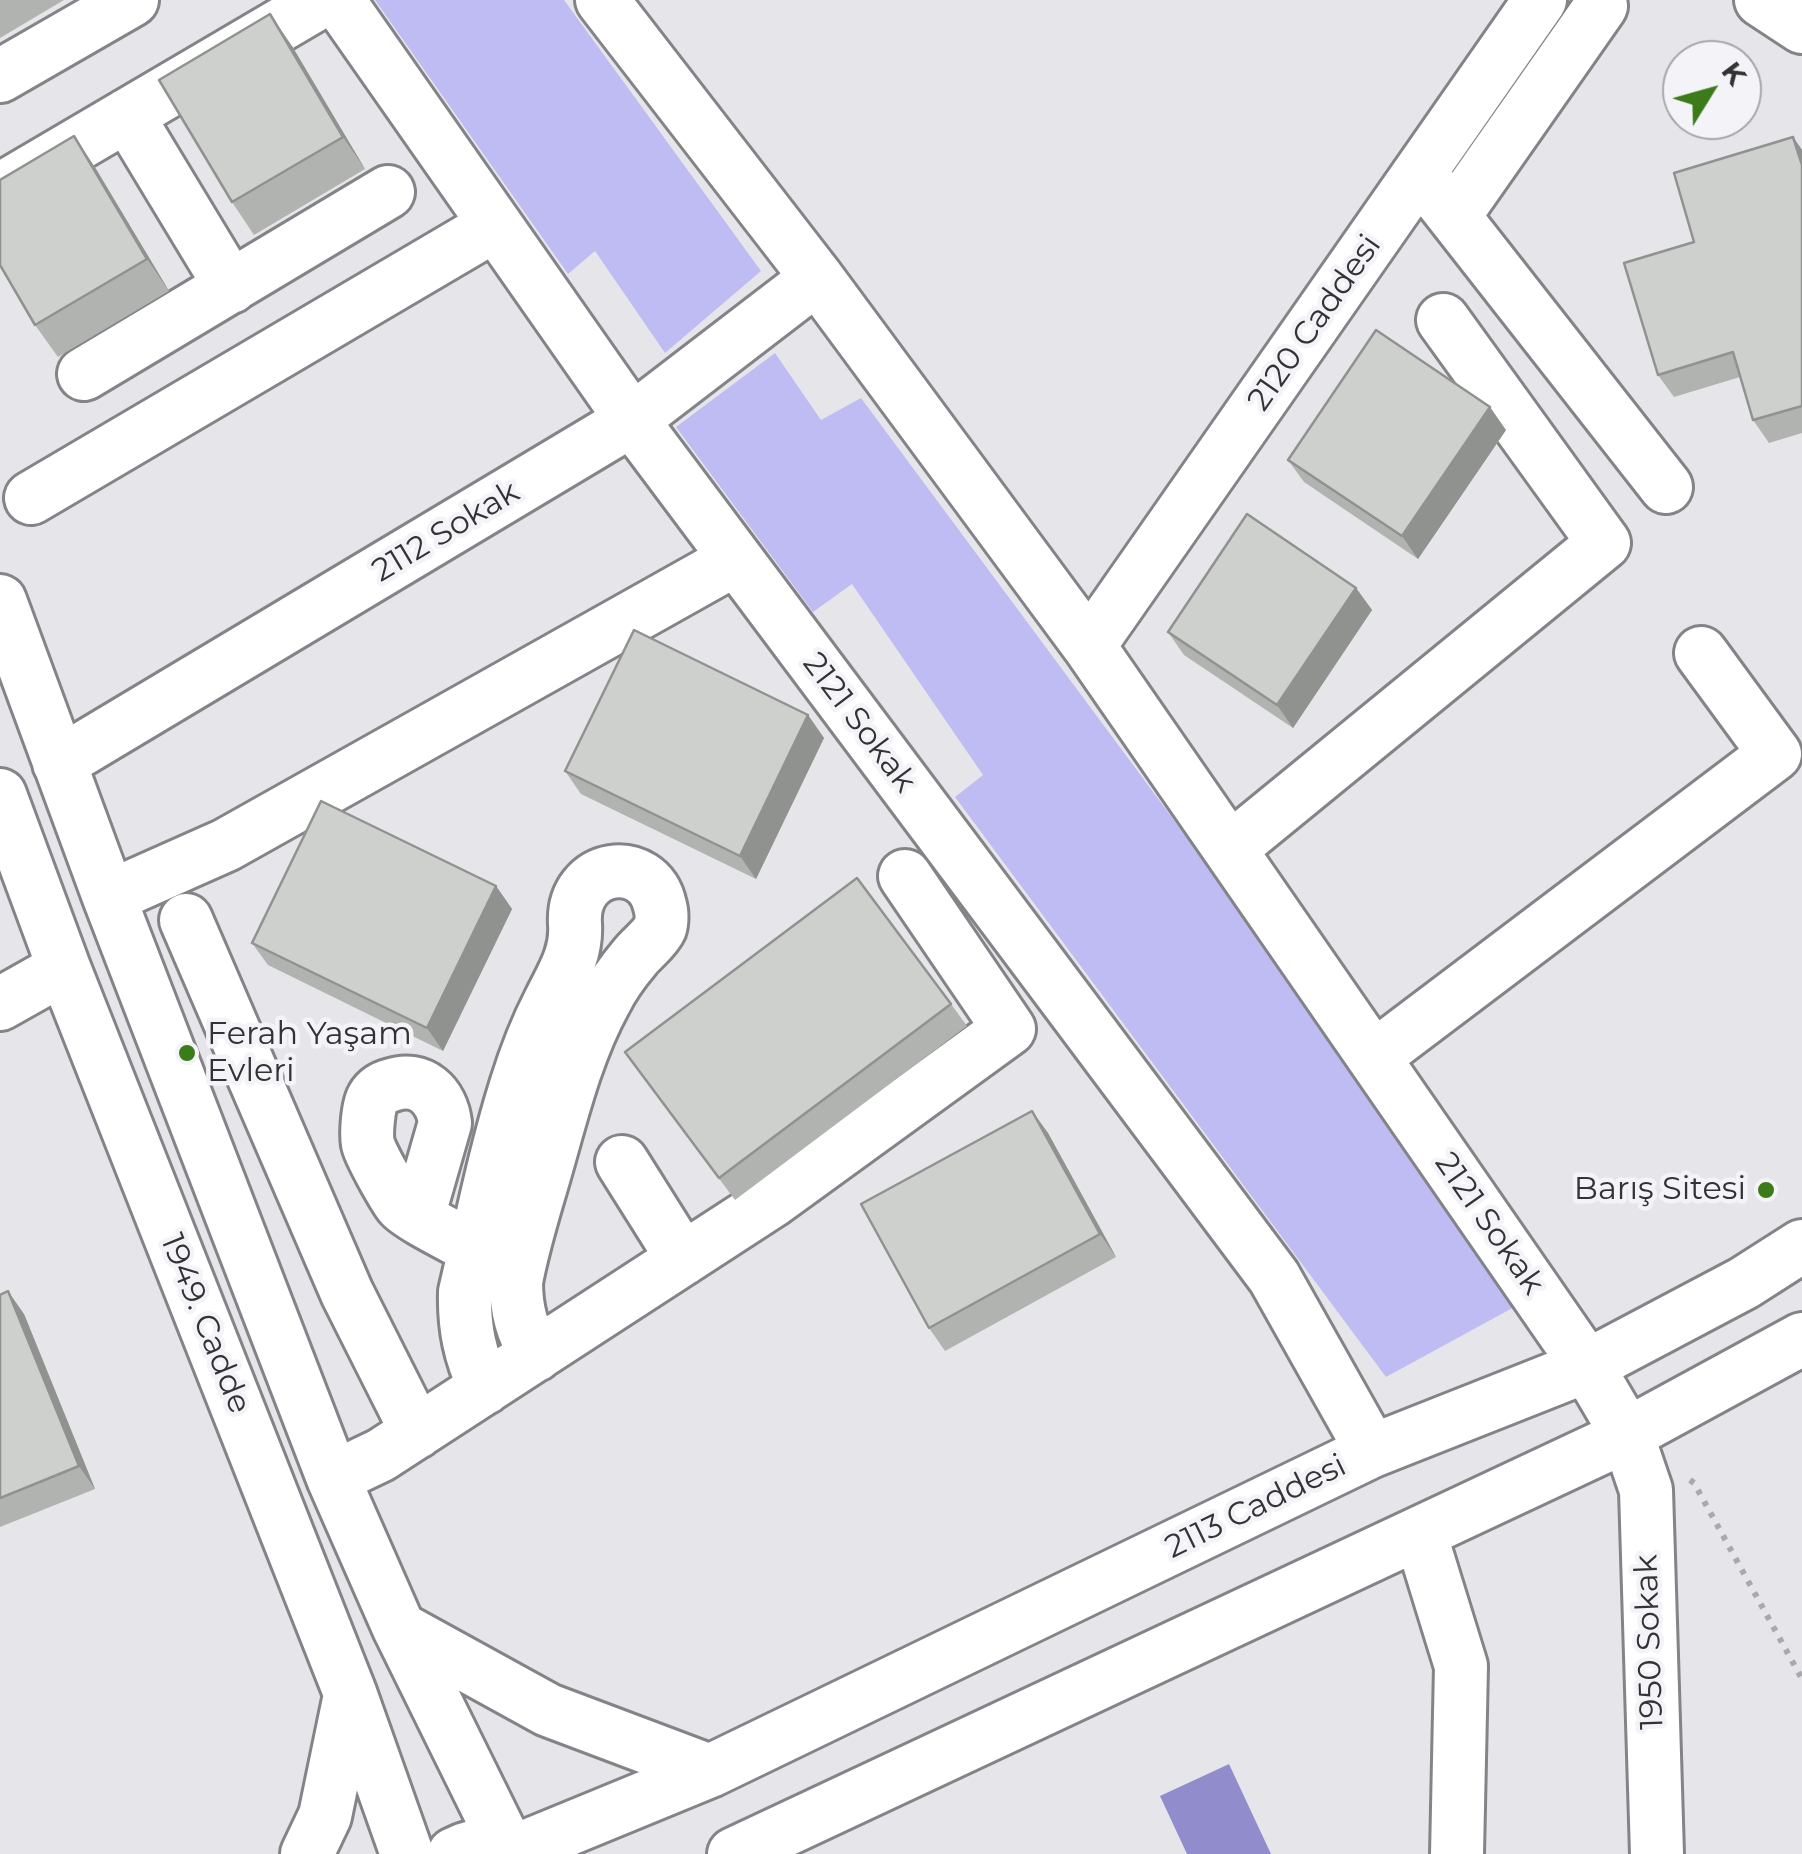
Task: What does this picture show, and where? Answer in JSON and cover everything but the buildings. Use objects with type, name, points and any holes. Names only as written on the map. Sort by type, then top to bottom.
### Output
[{"type":"street","points":[[0,76],[132,0]]},
{"type":"street","points":[[0,190],[324,0]]},
{"type":"street","name":"2121 Sokak","points":[[338,0],[632,420],[1274,1277],[1372,1451]]},
{"type":"street","name":"2121 Sokak","points":[[602,0],[817,278],[1090,646],[1588,1366],[1627,1434]]},
{"type":"street","name":"2120 Caddesi","points":[[1090,646],[1540,0]]},
{"type":"street","points":[[1761,0],[1802,27]]},
{"type":"street","points":[[1454,216],[1601,6]]},
{"type":"street","points":[[127,116],[231,287]]},
{"type":"street","points":[[1417,176],[1434,191],[1666,487]]},
{"type":"street","points":[[84,374],[388,192]]},
{"type":"street","points":[[30,498],[495,225]]},
{"type":"street","name":"2112 Sokak","points":[[59,763],[632,420],[817,278]]},
{"type":"street","points":[[1230,849],[1604,543],[1442,320]]},
{"type":"street","points":[[109,898],[226,845],[736,559]]},
{"type":"street","name":"1949. Cadde","points":[[0,601],[109,898],[333,1478],[399,1628],[519,1849]]},
{"type":"street","points":[[1374,1057],[1775,754],[1701,653]]},
{"type":"street","name":"1949. Cadde","points":[[0,795],[64,968],[350,1693],[407,1854]]},
{"type":"street","points":[[485,1388],[468,1344],[465,1292],[516,1085],[533,1038],[569,966],[575,946],[574,915],[579,895],[596,876],[623,872],[636,875],[656,893],[660,905],[659,930],[612,988],[583,1045],[519,1265],[519,1317],[536,1355]]},
{"type":"street","points":[[333,1478],[417,1432],[772,1201],[1009,1030],[906,876]]},
{"type":"street","points":[[186,920],[347,1293],[417,1432]]},
{"type":"street","points":[[0,1004],[64,968]]},
{"type":"street","points":[[622,1162],[683,1259]]},
{"type":"street","points":[[418,1216],[475,1249]]},
{"type":"street","name":"2113 Caddesi","points":[[454,1854],[475,1845],[519,1849],[710,1771],[1372,1451],[1588,1366],[1744,1283],[1802,1246]]},
{"type":"street","points":[[746,1851],[1627,1434],[1802,1339]]},
{"type":"street","name":"1950 Sokak","points":[[1627,1434],[1646,1490],[1657,1854]]},
{"type":"street","points":[[1420,1534],[1460,1666],[1457,1854]]},
{"type":"street","points":[[399,1628],[548,1710],[710,1771]]},
{"type":"street","points":[[307,1854],[324,1816],[350,1693]]},
{"type":"path","points":[[1680,1473],[1694,1483],[1802,1679]]},
{"type":"shaded area","points":[[375,0],[564,0],[761,271],[665,353],[595,251],[568,274]]},
{"type":"shaded area","points":[[775,353],[821,420],[861,398],[1529,1299],[1386,1377],[955,797],[983,775],[852,584],[813,612],[676,427]]},
{"type":"shaded area","points":[[1229,1764],[1271,1854],[1187,1854],[1160,1796]]},
{"type":"place","name":"Ferah Yaşam Evleri","points":[[187,1053]]},
{"type":"place","name":"Barış Sitesi","points":[[1766,1190]]}]
